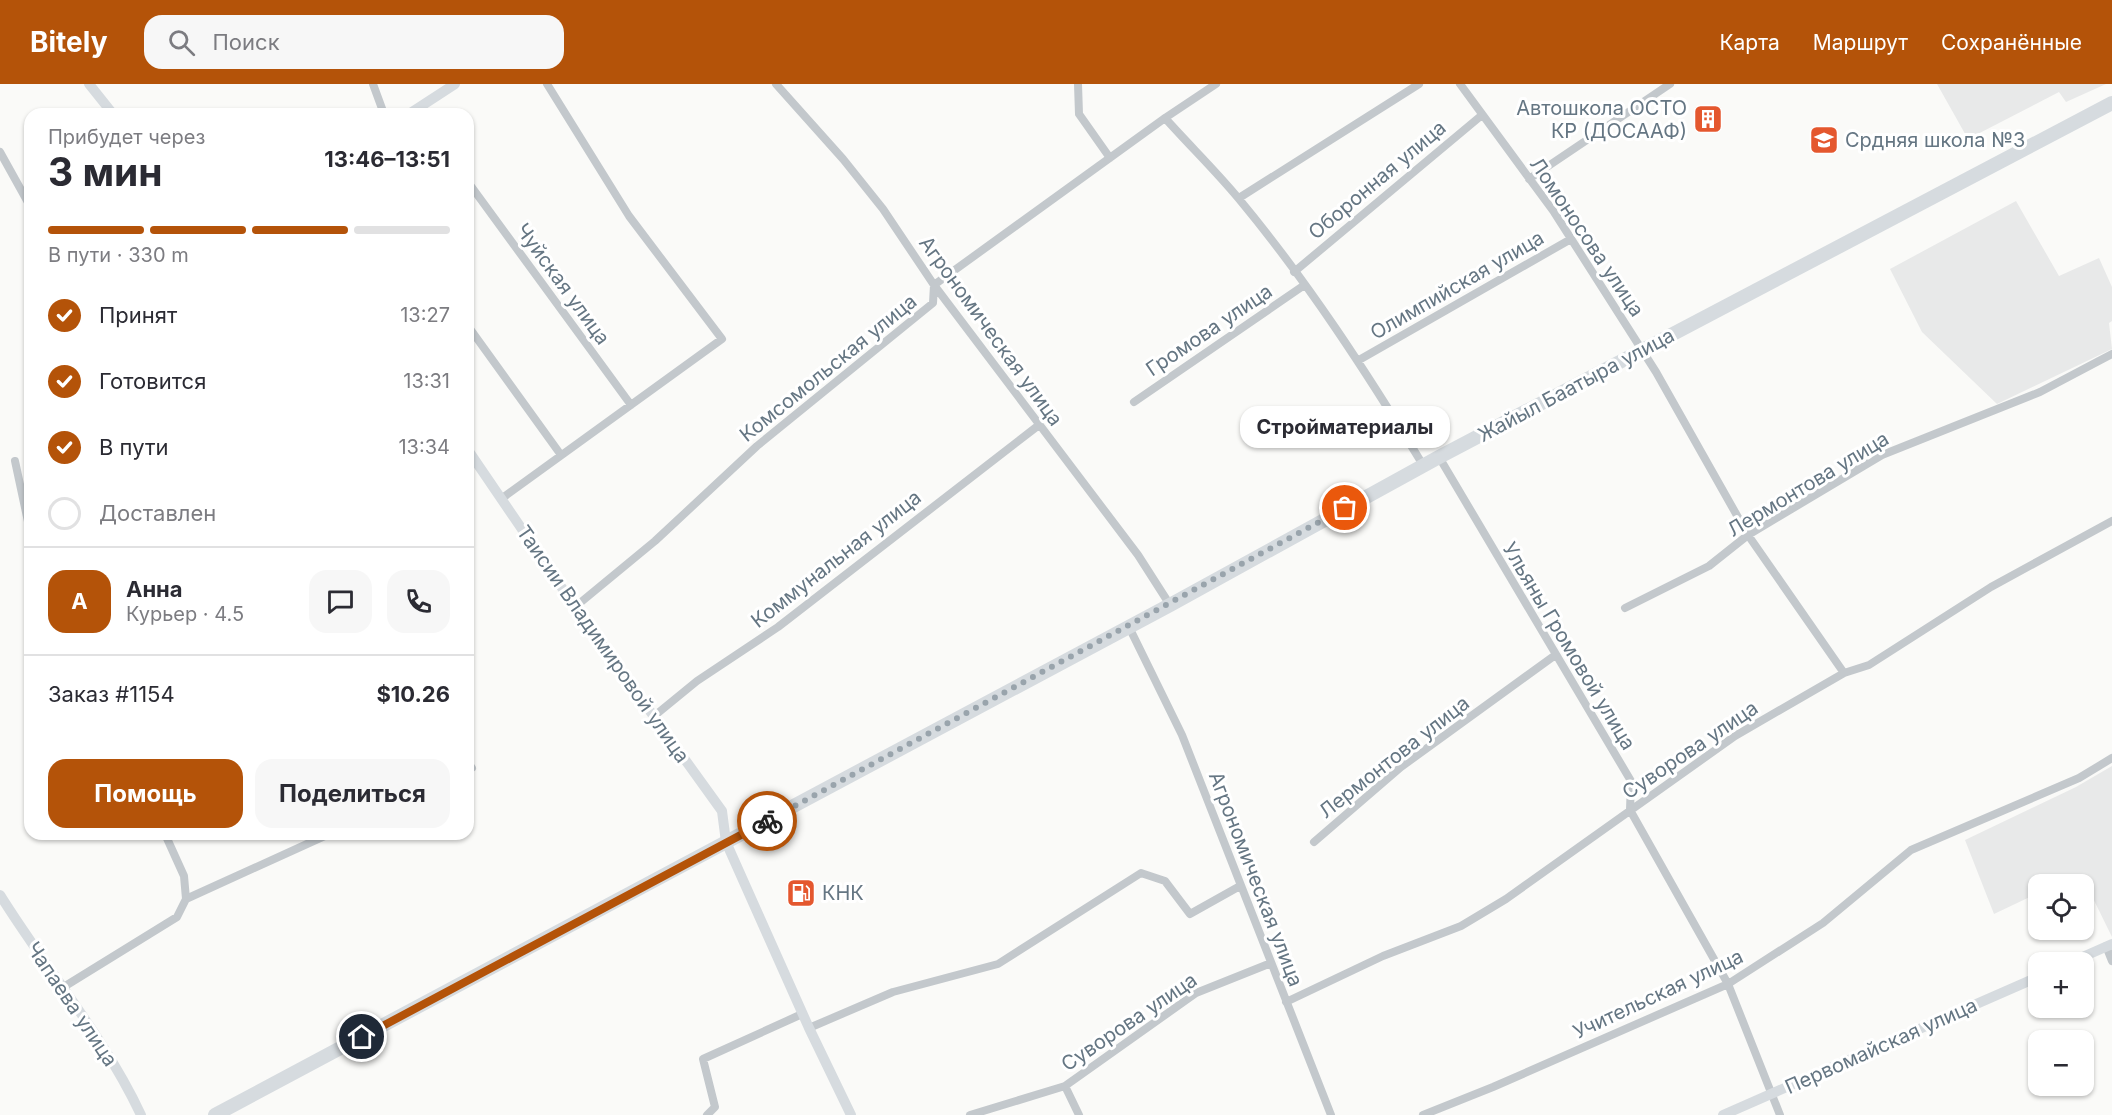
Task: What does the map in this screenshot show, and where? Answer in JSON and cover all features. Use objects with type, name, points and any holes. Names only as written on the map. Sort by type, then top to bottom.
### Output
[{"type":"highway","name":"Жайыл Баатыра улица","points":[[215,1115],[1129,627],[1423,465],[1643,351],[1996,161],[2112,103]]},
{"type":"street","points":[[89,84],[108,108]]},
{"type":"street","points":[[373,84],[382,108]]},
{"type":"street","points":[[421,108],[455,84]]},
{"type":"street","points":[[501,499],[722,339],[629,216],[547,84]]},
{"type":"street","name":"Агрономическая улица","points":[[776,84],[843,159],[883,209],[934,285],[1138,555],[1170,604]]},
{"type":"street","points":[[1078,84],[1079,114],[1110,158]]},
{"type":"street","name":"Комсомольская улица","points":[[575,608],[607,582],[757,446],[933,303],[934,285],[1165,118],[1216,84]]},
{"type":"street","points":[[1239,198],[1419,84]]},
{"type":"street","name":"Ломоносова улица","points":[[1460,84],[1571,239],[1643,351],[1748,535],[1844,673]]},
{"type":"street","points":[[1529,178],[1670,84]]},
{"type":"street","name":"Оборонная улица","points":[[1294,272],[1482,115]]},
{"type":"street","name":"Громова улица","points":[[1165,118],[1239,198],[1359,360],[1423,465]]},
{"type":"street","points":[[0,152],[24,188]]},
{"type":"street","name":"Чуйская улица","points":[[474,190],[631,405]]},
{"type":"street","name":"Олимпийская улица","points":[[1359,360],[1571,239]]},
{"type":"street","name":"Громова улица","points":[[1134,402],[1303,285]]},
{"type":"street","points":[[474,334],[561,455]]},
{"type":"street","name":"Лермонтова улица","points":[[1625,608],[1708,566],[1748,535],[1882,455],[2040,392],[2112,354]]},
{"type":"street","name":"Коммунальная улица","points":[[653,717],[697,681],[778,627],[1039,425]]},
{"type":"street","name":"Ульяны Громовой улица","points":[[1439,457],[1554,656],[1630,781],[1630,810],[1728,984],[1780,1115]]},
{"type":"street","name":"Таисии Владимировой улица","points":[[474,459],[575,608],[722,811],[726,842],[802,1014]]},
{"type":"street","points":[[15,461],[24,503]]},
{"type":"street","name":"Суворова улица","points":[[1286,1002],[1383,956],[1461,926],[1506,899],[1735,736],[1844,673],[1869,665],[1991,587],[2112,521]]},
{"type":"street","name":"Агрономическая улица","points":[[1129,627],[1182,735],[1331,1115]]},
{"type":"street","name":"Лермонтова улица","points":[[1314,842],[1401,767],[1554,656]]},
{"type":"street","name":"Учительская улица","points":[[1423,1115],[1728,984],[1823,923],[1911,850],[2079,778],[2112,758]]},
{"type":"street","points":[[62,988],[177,917],[186,899],[184,876],[168,840]]},
{"type":"street","points":[[186,899],[315,840]]},
{"type":"street","points":[[808,1028],[893,992],[998,964],[1141,873],[1166,881],[1190,914],[1240,886]]},
{"type":"street","name":"Чапаева улица","points":[[0,895],[108,1053],[141,1115]]},
{"type":"street","points":[[2093,952],[2109,945],[2112,961]]},
{"type":"street","name":"Суворова улица","points":[[970,1115],[1065,1086],[1196,993],[1271,963]]},
{"type":"street","name":"Первомайская улица","points":[[1724,1115],[2028,980]]},
{"type":"street","points":[[707,1115],[716,1107],[703,1059],[802,1014],[851,1115]]},
{"type":"street","points":[[1065,1086],[1079,1115]]},
{"type":"shaded area","points":[[1937,84],[2106,84],[2066,102],[2059,92],[1968,139]]},
{"type":"shaded area","points":[[2016,201],[2059,276],[2099,258],[2112,287],[2112,321],[2109,323],[2112,349],[1997,404],[1922,332],[1890,269]]},
{"type":"shaded area","points":[[2112,766],[2112,937],[2094,900],[2094,874],[2028,874],[2028,898],[1994,914],[1965,840],[2076,787]]},
{"type":"way so far","points":[[767,821],[1345,508]]},
{"type":"place","name":"Автошкола ОСТО КР (ДОСААФ)","points":[[1708,119]]},
{"type":"place","name":"Срдняя школа №3","points":[[1824,140]]},
{"type":"place","name":"Стройматериалы","points":[[1345,508]]},
{"type":"place","name":"КНК","points":[[801,893]]},
{"type":"route","points":[[362,1037],[767,821]]}]
